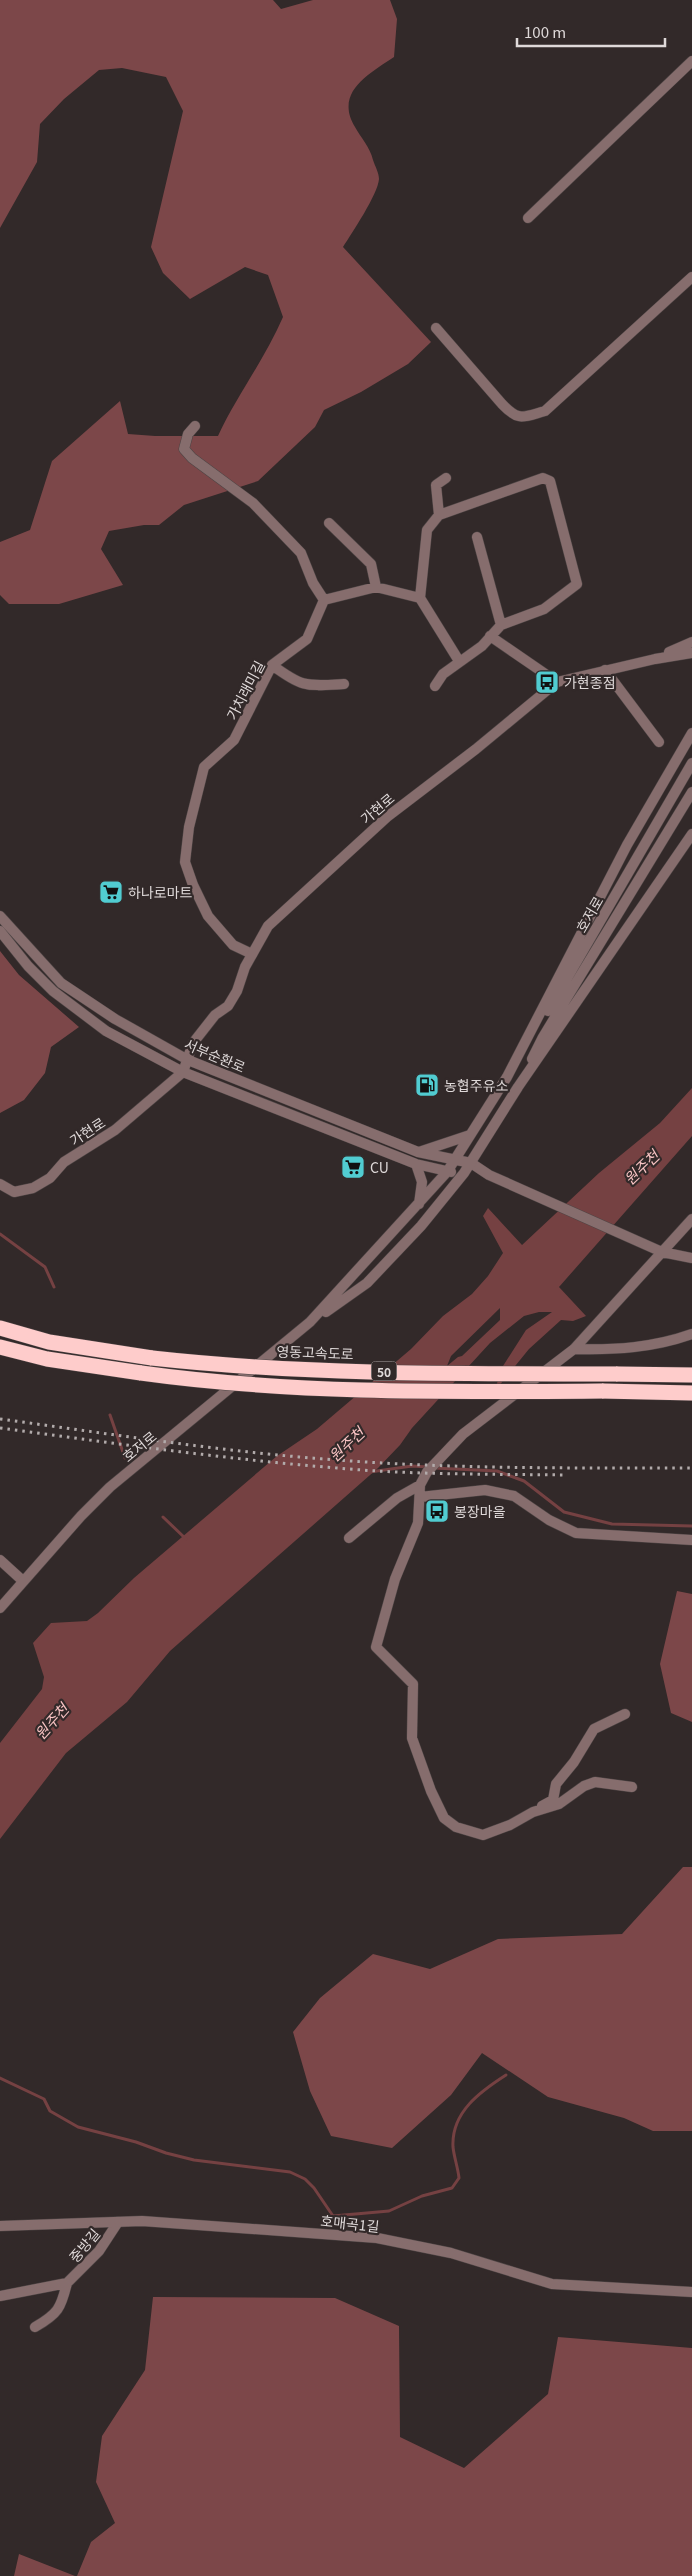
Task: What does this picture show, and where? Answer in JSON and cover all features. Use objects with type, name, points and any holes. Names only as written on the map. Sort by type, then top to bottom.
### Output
[{"type":"highway","name":"영동고속도로","points":[[0,1328],[49,1342],[152,1358],[253,1367],[429,1372],[692,1375]]},
{"type":"highway","name":"50","points":[[0,1346],[48,1359],[194,1381],[331,1388],[602,1390],[692,1393]]},
{"type":"street","points":[[528,218],[692,61]]},
{"type":"street","points":[[436,328],[512,415],[521,418],[545,411],[692,277]]},
{"type":"street","points":[[195,426],[188,434],[184,449],[192,458],[253,504],[301,553],[313,583],[324,600],[376,586],[420,598]]},
{"type":"street","points":[[439,515],[436,486],[446,478]]},
{"type":"street","points":[[436,686],[443,674],[482,646],[501,625],[544,609],[577,584],[550,481],[543,478],[439,515],[427,530],[420,598],[459,661]]},
{"type":"street","points":[[329,523],[370,564],[376,586]]},
{"type":"street","points":[[477,537],[501,625]]},
{"type":"street","name":"가치래미길","points":[[252,954],[234,944],[208,916],[193,885],[185,862],[189,828],[204,767],[234,740],[272,665],[307,639],[324,600]]},
{"type":"street","points":[[490,636],[557,682]]},
{"type":"street","points":[[654,659],[692,642]]},
{"type":"street","points":[[654,659],[692,653]]},
{"type":"street","name":"가현로","points":[[0,1184],[14,1192],[38,1185],[50,1178],[64,1162],[135,1114],[183,1072],[193,1042],[214,1015],[228,1006],[237,991],[245,967],[268,926],[387,817],[557,682],[654,659]]},
{"type":"street","points":[[272,665],[297,684],[315,686],[344,684]]},
{"type":"street","points":[[605,670],[659,742]]},
{"type":"street","points":[[535,1029],[628,845],[692,734]]},
{"type":"street","name":"호저로","points":[[310,1322],[446,1172],[507,1077],[692,763]]},
{"type":"street","name":"호저로","points":[[0,1608],[110,1487],[310,1322],[367,1284],[421,1226],[471,1163],[692,792]]},
{"type":"street","points":[[545,1041],[692,834]]},
{"type":"street","name":"서부순환로","points":[[0,916],[62,983],[115,1019],[188,1060],[418,1152],[471,1163]]},
{"type":"street","name":"서부순환로","points":[[0,931],[28,966],[61,997],[106,1031],[183,1072],[416,1164],[446,1172],[489,1175]]},
{"type":"street","points":[[418,1152],[470,1135]]},
{"type":"street","points":[[471,1163],[489,1175],[662,1252],[692,1258]]},
{"type":"street","points":[[416,1164],[422,1182],[419,1204]]},
{"type":"street","points":[[625,1714],[594,1729],[574,1762],[556,1784],[553,1800],[510,1825],[482,1835],[456,1827],[444,1818],[431,1791],[412,1738],[413,1684],[376,1648],[395,1579],[418,1523],[420,1485],[427,1472],[463,1434],[574,1349],[692,1219]]},
{"type":"street","points":[[574,1349],[617,1350],[652,1345],[692,1334]]},
{"type":"street","points":[[349,1538],[397,1498],[420,1485]]},
{"type":"street","points":[[420,1497],[485,1490],[514,1496],[549,1520],[576,1533],[692,1540]]},
{"type":"street","points":[[0,1560],[23,1582]]},
{"type":"street","points":[[533,1812],[559,1804],[584,1786],[595,1782],[632,1787]]},
{"type":"street","name":"호매곡1길","points":[[0,2226],[118,2222],[241,2227],[377,2238],[451,2253],[552,2284],[692,2292]]},
{"type":"street","name":"중방길","points":[[35,2327],[51,2318],[61,2308],[67,2283],[99,2251],[118,2222]]},
{"type":"street","name":"중방길","points":[[0,2296],[67,2283]]},
{"type":"shaded area","points":[[0,0],[273,0],[281,9],[313,0],[390,0],[397,19],[394,57],[374,70],[357,85],[349,104],[350,115],[355,127],[370,151],[378,172],[378,186],[370,203],[343,247],[431,342],[408,364],[361,392],[324,410],[315,427],[258,481],[184,505],[159,525],[144,525],[109,531],[101,549],[123,585],[59,604],[9,604],[0,595],[0,542],[30,530],[52,461],[120,401],[128,434],[218,436],[268,348],[283,317],[268,275],[245,267],[190,299],[163,273],[151,247],[183,111],[166,77],[122,68],[99,70],[64,99],[40,124],[37,162],[0,228]]},
{"type":"shaded area","points":[[0,951],[19,975],[79,1027],[51,1047],[45,1073],[24,1100],[0,1113]]},
{"type":"shaded area","points":[[677,1591],[692,1594],[692,1722],[671,1713],[660,1664]]},
{"type":"shaded area","points":[[683,1867],[692,1867],[692,2131],[653,2131],[624,2118],[548,2097],[482,2053],[451,2095],[392,2148],[331,2136],[310,2091],[293,2032],[320,1998],[373,1954],[430,1969],[498,1939],[622,1934]]},
{"type":"shaded area","points":[[153,2297],[335,2298],[399,2326],[400,2437],[464,2468],[548,2394],[558,2337],[692,2348],[692,2576],[77,2576],[91,2542],[115,2523],[96,2482],[102,2436],[145,2370]]},
{"type":"shaded area","points":[[19,2554],[75,2576],[14,2576]]},
{"type":"water","name":"원주천","points":[[692,1088],[692,1136],[559,1287],[586,1316],[573,1321],[561,1320],[529,1349],[494,1392],[503,1366],[526,1330],[552,1312],[539,1312],[524,1316],[490,1343],[378,1468],[170,1651],[127,1702],[66,1753],[0,1839],[0,1743],[42,1689],[44,1677],[33,1643],[51,1623],[87,1621],[98,1613],[134,1578],[277,1456],[317,1429],[411,1349],[443,1316],[472,1294],[488,1276],[503,1253],[483,1216],[488,1208],[522,1245],[599,1173],[660,1123]],"holes":[[[500,1308],[500,1320],[462,1356],[447,1366],[451,1356]]]},
{"type":"waterway","points":[[0,1234],[45,1267],[54,1287]]},
{"type":"waterway","points":[[110,1415],[125,1458]]},
{"type":"waterway","points":[[370,1472],[412,1466],[428,1467]]},
{"type":"waterway","points":[[434,1468],[497,1471],[524,1481],[564,1512],[612,1524],[692,1526]]},
{"type":"waterway","points":[[163,1517],[186,1539]]},
{"type":"waterway","points":[[0,2078],[44,2099],[50,2111],[78,2127],[194,2160],[290,2172],[305,2179],[314,2188],[333,2216],[389,2211],[422,2196],[452,2188],[459,2178],[453,2147],[457,2123],[469,2104],[506,2075]]},
{"type":"railway","points":[[0,1419],[210,1447],[337,1460],[470,1466],[692,1468]]},
{"type":"railway","points":[[0,1428],[210,1455],[337,1468],[424,1473],[567,1475]]},
{"type":"place","name":"가현종점","points":[[547,682]]},
{"type":"place","name":"하나로마트","points":[[111,892]]},
{"type":"place","name":"농협주유소","points":[[427,1085]]},
{"type":"place","name":"CU","points":[[353,1167]]},
{"type":"place","name":"봉장마을","points":[[437,1511]]}]
